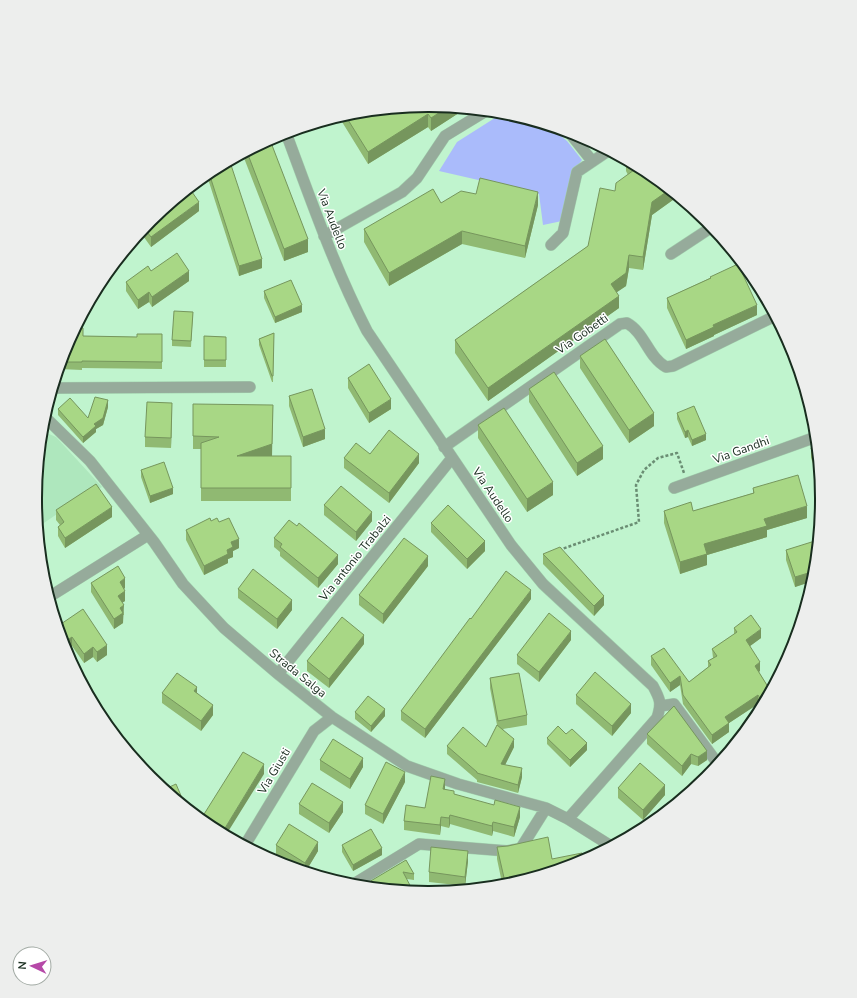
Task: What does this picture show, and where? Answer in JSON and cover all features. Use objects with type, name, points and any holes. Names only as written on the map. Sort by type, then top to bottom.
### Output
[{"type":"street","points":[[324,236],[402,192],[417,178],[445,136],[478,116]]},
{"type":"street","name":"Via Audello","points":[[288,139],[324,236],[350,298],[367,331],[511,545],[543,584],[648,680],[660,699],[661,706]]},
{"type":"street","points":[[577,143],[592,161]]},
{"type":"street","points":[[551,246],[563,233],[577,172],[603,154]]},
{"type":"street","points":[[671,254],[706,231]]},
{"type":"street","name":"Via Gobetti","points":[[444,447],[620,324],[627,322],[634,327],[659,363],[666,367],[673,366],[770,319]]},
{"type":"street","points":[[59,388],[250,387]]},
{"type":"street","name":"Strada Salga","points":[[50,421],[90,461],[148,535],[188,590],[224,628],[332,717],[407,766],[458,784],[546,808],[568,819],[606,843]]},
{"type":"street","name":"Via Gandhi","points":[[674,488],[810,439]]},
{"type":"street","name":"Via antonio Trabalzi","points":[[278,674],[452,458]]},
{"type":"street","points":[[54,594],[148,535]]},
{"type":"street","points":[[568,819],[657,718],[661,706],[674,704],[714,759]]},
{"type":"street","name":"Via Giusti","points":[[248,841],[314,731],[332,717]]},
{"type":"street","points":[[361,879],[419,844],[507,851],[521,848],[546,808]]},
{"type":"path","points":[[553,552],[639,522],[636,485],[644,470],[658,458],[677,453],[688,483]]},
{"type":"shaded area","points":[[494,118],[529,126],[561,136],[582,160],[575,169],[562,221],[543,225],[539,194],[439,171],[457,142]]},
{"type":"shaded area","points":[[48,433],[56,437],[102,487],[76,501],[43,524],[43,474]]},
{"type":"building","points":[[440,112],[431,118],[428,114],[368,152],[349,121],[403,113]]},
{"type":"building","points":[[272,146],[308,239],[284,249],[249,157]]},
{"type":"building","points":[[231,166],[262,259],[239,266],[211,180]]},
{"type":"building","points":[[633,171],[665,193],[652,202],[643,257],[629,255],[626,273],[611,284],[619,296],[488,388],[455,340],[588,246],[600,188],[615,191],[616,183]]},
{"type":"building","points":[[480,178],[538,192],[525,246],[462,231],[389,273],[364,229],[433,189],[441,203],[461,191],[476,194]]},
{"type":"building","points":[[192,192],[199,202],[151,237],[148,233]]},
{"type":"building","points":[[177,253],[189,271],[152,297],[149,292],[138,300],[126,282],[148,266],[151,271]]},
{"type":"building","points":[[736,265],[743,274],[757,305],[713,325],[714,327],[686,340],[667,298],[711,278],[710,277]]},
{"type":"building","points":[[291,280],[302,305],[275,317],[264,291]]},
{"type":"building","points":[[174,311],[193,312],[191,341],[172,340]]},
{"type":"building","points":[[82,328],[83,336],[137,337],[137,334],[162,334],[162,362],[67,362]]},
{"type":"building","points":[[274,333],[273,376],[272,376],[259,339]]},
{"type":"building","points":[[204,336],[226,337],[226,360],[204,360]]},
{"type":"building","points":[[605,339],[654,413],[629,430],[580,356]]},
{"type":"building","points":[[369,364],[391,399],[369,413],[348,378]]},
{"type":"building","points":[[554,372],[603,446],[577,463],[529,389]]},
{"type":"building","points":[[312,389],[325,429],[303,437],[289,396]]},
{"type":"building","points":[[95,397],[108,400],[103,418],[94,424],[96,426],[83,437],[58,409],[70,398],[88,418]]},
{"type":"building","points":[[147,402],[172,403],[171,438],[145,437]]},
{"type":"building","points":[[193,404],[273,405],[272,444],[237,456],[291,456],[291,488],[201,488],[201,443],[219,437],[193,436]]},
{"type":"building","points":[[694,406],[706,434],[692,440],[688,430],[685,432],[677,413]]},
{"type":"building","points":[[504,408],[553,482],[527,499],[478,425]]},
{"type":"building","points":[[389,430],[419,454],[389,493],[344,458],[356,443],[370,454]]},
{"type":"building","points":[[164,462],[173,488],[150,496],[141,470]]},
{"type":"building","points":[[798,475],[807,506],[764,519],[767,526],[704,544],[707,554],[680,562],[664,511],[691,502],[693,511],[754,493],[753,488]]},
{"type":"building","points":[[96,484],[112,507],[65,538],[58,527],[64,522],[56,510]]},
{"type":"building","points":[[341,486],[372,512],[356,532],[324,505]]},
{"type":"building","points":[[448,505],[485,541],[467,559],[431,523]]},
{"type":"building","points":[[210,518],[211,521],[217,518],[219,522],[229,518],[239,539],[231,542],[233,547],[227,550],[228,554],[204,566],[186,530]]},
{"type":"building","points":[[289,520],[297,526],[299,523],[338,555],[318,578],[280,547],[282,544],[274,538]]},
{"type":"building","points":[[404,538],[428,556],[383,614],[359,595]]},
{"type":"building","points":[[813,542],[808,573],[795,577],[786,550]]},
{"type":"building","points":[[560,547],[604,596],[594,606],[543,554]]},
{"type":"building","points":[[118,566],[125,578],[120,582],[125,591],[118,596],[124,605],[120,608],[123,613],[114,619],[91,583]]},
{"type":"building","points":[[253,569],[292,600],[277,619],[238,589]]},
{"type":"building","points":[[506,571],[531,590],[425,729],[401,711]]},
{"type":"building","points":[[83,609],[107,645],[97,652],[93,647],[84,654],[72,637],[68,639],[63,623]]},
{"type":"building","points":[[549,613],[571,631],[539,672],[517,655]]},
{"type":"building","points":[[751,615],[761,629],[746,640],[760,662],[755,666],[767,685],[760,698],[758,695],[725,717],[729,723],[712,735],[683,695],[680,676],[670,683],[651,656],[664,648],[689,682],[711,665],[708,661],[717,656],[712,649],[737,632],[734,628]]},
{"type":"building","points":[[342,617],[364,635],[329,679],[307,661]]},
{"type":"building","points":[[595,672],[631,704],[612,726],[576,695]]},
{"type":"building","points":[[177,673],[197,687],[194,691],[213,705],[201,721],[162,693]]},
{"type":"building","points":[[519,673],[527,715],[498,721],[490,678]]},
{"type":"building","points":[[368,696],[385,709],[371,726],[355,712]]},
{"type":"building","points":[[674,706],[707,751],[698,757],[691,754],[682,766],[647,734]]},
{"type":"building","points":[[497,725],[514,739],[501,764],[522,768],[518,785],[477,773],[447,746],[463,727],[486,747]]},
{"type":"building","points":[[558,726],[566,734],[572,729],[587,743],[570,760],[547,738]]},
{"type":"building","points":[[333,739],[363,758],[350,779],[320,760]]},
{"type":"building","points":[[243,752],[264,764],[225,828],[204,814]]},
{"type":"building","points":[[386,762],[405,772],[383,814],[365,805]]},
{"type":"building","points":[[640,763],[665,785],[643,810],[618,788]]},
{"type":"building","points":[[431,776],[445,779],[443,789],[454,791],[454,794],[494,805],[495,800],[520,807],[514,827],[493,822],[492,826],[450,815],[449,818],[441,817],[440,825],[404,821],[406,805],[425,808]]},
{"type":"building","points":[[312,783],[343,802],[329,823],[299,804]]},
{"type":"building","points":[[176,784],[181,796],[174,790],[170,787]]},
{"type":"building","points":[[289,824],[318,842],[305,863],[276,845]]},
{"type":"building","points":[[371,829],[382,848],[353,865],[342,845]]},
{"type":"building","points":[[548,837],[552,859],[582,853],[553,865],[504,878],[497,847]]},
{"type":"building","points":[[431,847],[468,851],[465,877],[429,872]]},
{"type":"building","points":[[406,860],[414,874],[403,872],[410,885],[371,881]]}]
